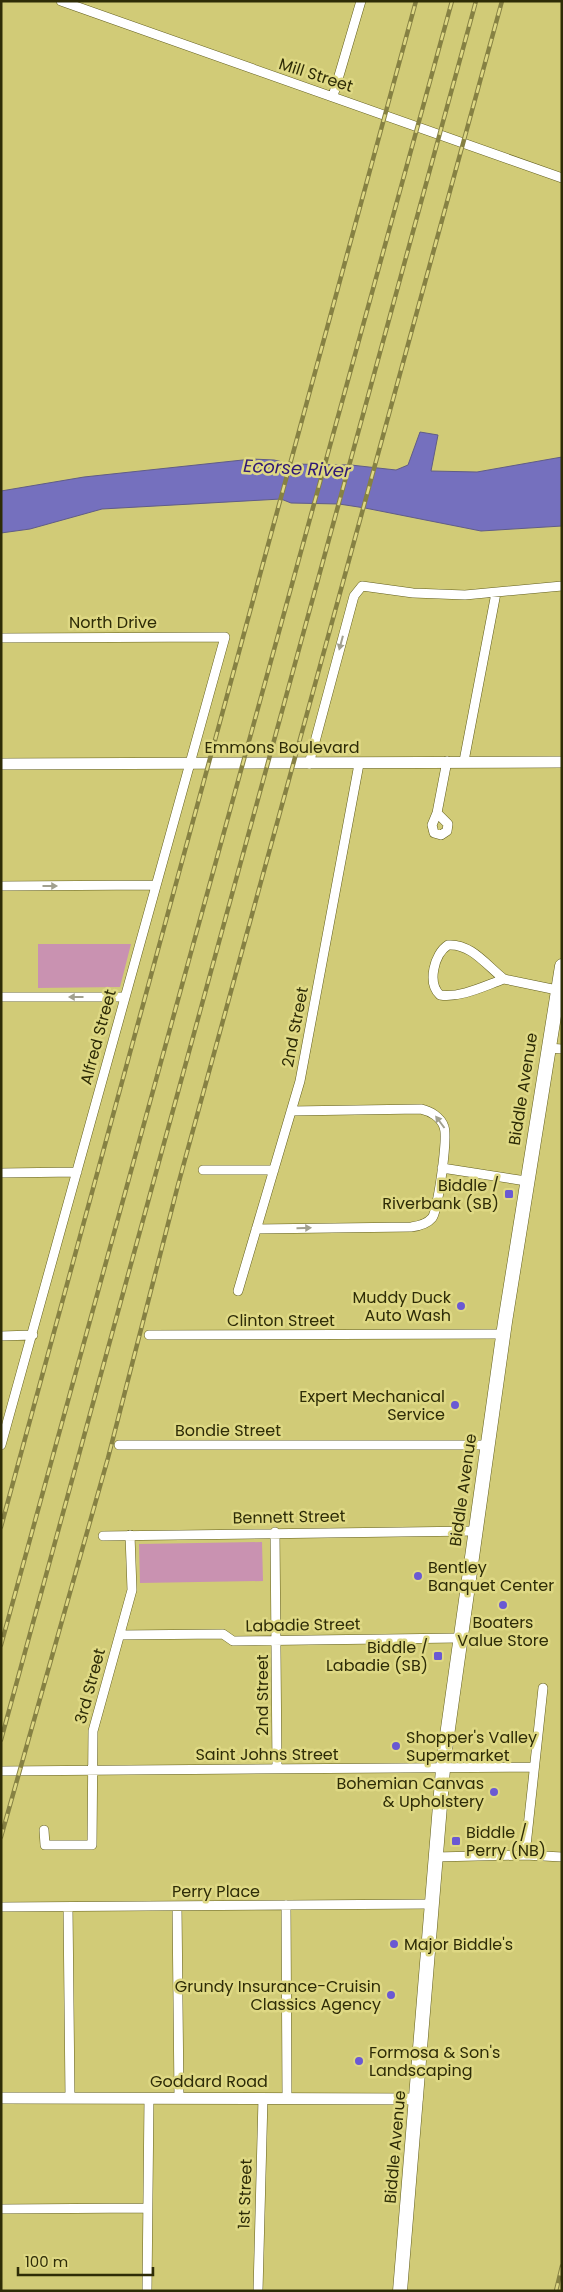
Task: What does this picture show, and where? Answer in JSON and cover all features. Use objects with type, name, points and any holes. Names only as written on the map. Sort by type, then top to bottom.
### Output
[{"type":"main road","name":"Biddle Avenue","points":[[400,2291],[443,1767],[459,1638],[503,1334],[547,1048],[562,966]]},
{"type":"street","name":"Mill Street","points":[[61,1],[562,178]]},
{"type":"street","points":[[333,96],[362,1]]},
{"type":"street","points":[[310,764],[354,596],[362,586],[446,595],[496,593],[562,586]]},
{"type":"street","points":[[464,761],[496,593]]},
{"type":"street","name":"North Drive","points":[[1,638],[225,637]]},
{"type":"street","name":"Alfred Street","points":[[2,1445],[225,637]]},
{"type":"street","points":[[437,813],[448,761]]},
{"type":"street","name":"Emmons Boulevard","points":[[1,764],[562,762]]},
{"type":"street","name":"2nd Street","points":[[238,1291],[300,1081],[359,764]]},
{"type":"street","points":[[1,886],[155,886]]},
{"type":"street","points":[[504,979],[450,996],[440,995],[433,984],[437,957],[442,949],[448,945],[456,945],[472,952],[504,979],[557,990]]},
{"type":"street","points":[[1,997],[125,997]]},
{"type":"street","points":[[547,1048],[562,1049]]},
{"type":"street","points":[[256,1229],[418,1226],[432,1219],[434,1214],[446,1142],[445,1128],[438,1117],[426,1110],[291,1110]]},
{"type":"street","points":[[442,1168],[526,1182]]},
{"type":"street","points":[[203,1170],[274,1170]]},
{"type":"street","points":[[1,1173],[77,1172]]},
{"type":"street","name":"Clinton Street","points":[[149,1335],[503,1334]]},
{"type":"street","points":[[1,1336],[32,1335]]},
{"type":"street","name":"Bondie Street","points":[[119,1445],[487,1445]]},
{"type":"street","name":"Bennett Street","points":[[103,1536],[275,1532],[475,1531]]},
{"type":"street","name":"2nd Street","points":[[275,1532],[277,1768]]},
{"type":"street","name":"3rd Street","points":[[44,1830],[45,1845],[92,1845],[94,1726],[132,1590],[130,1535]]},
{"type":"street","name":"Labadie Street","points":[[120,1635],[223,1634],[233,1641],[459,1638]]},
{"type":"street","points":[[525,1855],[543,1688]]},
{"type":"street","name":"Saint Johns Street","points":[[1,1771],[534,1766]]},
{"type":"street","points":[[435,1857],[525,1855],[562,1857]]},
{"type":"street","name":"Perry Place","points":[[1,1907],[432,1904]]},
{"type":"street","points":[[286,1905],[287,2098]]},
{"type":"street","points":[[177,1906],[179,2098]]},
{"type":"street","points":[[68,1907],[70,2098]]},
{"type":"street","name":"Goddard Road","points":[[1,2098],[417,2099]]},
{"type":"street","points":[[147,2291],[149,2098]]},
{"type":"street","name":"1st Street","points":[[258,2291],[263,2098]]},
{"type":"street","points":[[1,2209],[147,2208]]},
{"type":"shaded area","points":[[38,944],[131,944],[120,987],[38,988]]},
{"type":"shaded area","points":[[262,1542],[263,1581],[140,1583],[139,1544]]},
{"type":"water","name":"Ecorse River","points":[[420,432],[438,435],[431,471],[477,472],[562,457],[562,526],[481,531],[365,508],[339,504],[291,503],[281,499],[102,509],[30,529],[1,533],[1,491],[84,477],[252,459],[274,460],[291,464],[351,465],[396,470],[408,465]]},
{"type":"railway","points":[[1,1527],[416,1]]},
{"type":"railway","points":[[1,1645],[452,1]]},
{"type":"railway","points":[[1,1740],[476,1]]},
{"type":"railway","points":[[1,1837],[108,1458],[178,1185],[502,1]]},
{"type":"railway","points":[[556,2291],[562,2266]]},
{"type":"place","name":"Biddle / Riverbank (SB)","points":[[509,1194]]},
{"type":"place","name":"Muddy Duck Auto Wash","points":[[461,1306]]},
{"type":"place","name":"Expert Mechanical Service","points":[[455,1405]]},
{"type":"place","name":"Bentley Banquet Center","points":[[418,1576]]},
{"type":"place","name":"Boaters Value Store","points":[[503,1605]]},
{"type":"place","name":"Biddle / Labadie (SB)","points":[[438,1656]]},
{"type":"place","name":"Shopper's Valley Supermarket","points":[[396,1746]]},
{"type":"place","name":"Bohemian Canvas & Upholstery","points":[[494,1792]]},
{"type":"place","name":"Biddle / Perry (NB)","points":[[456,1841]]},
{"type":"place","name":"Major Biddle's","points":[[394,1944]]},
{"type":"place","name":"Grundy Insurance-Cruisin Classics Agency","points":[[391,1995]]},
{"type":"place","name":"Formosa & Son's Landscaping","points":[[359,2061]]}]
